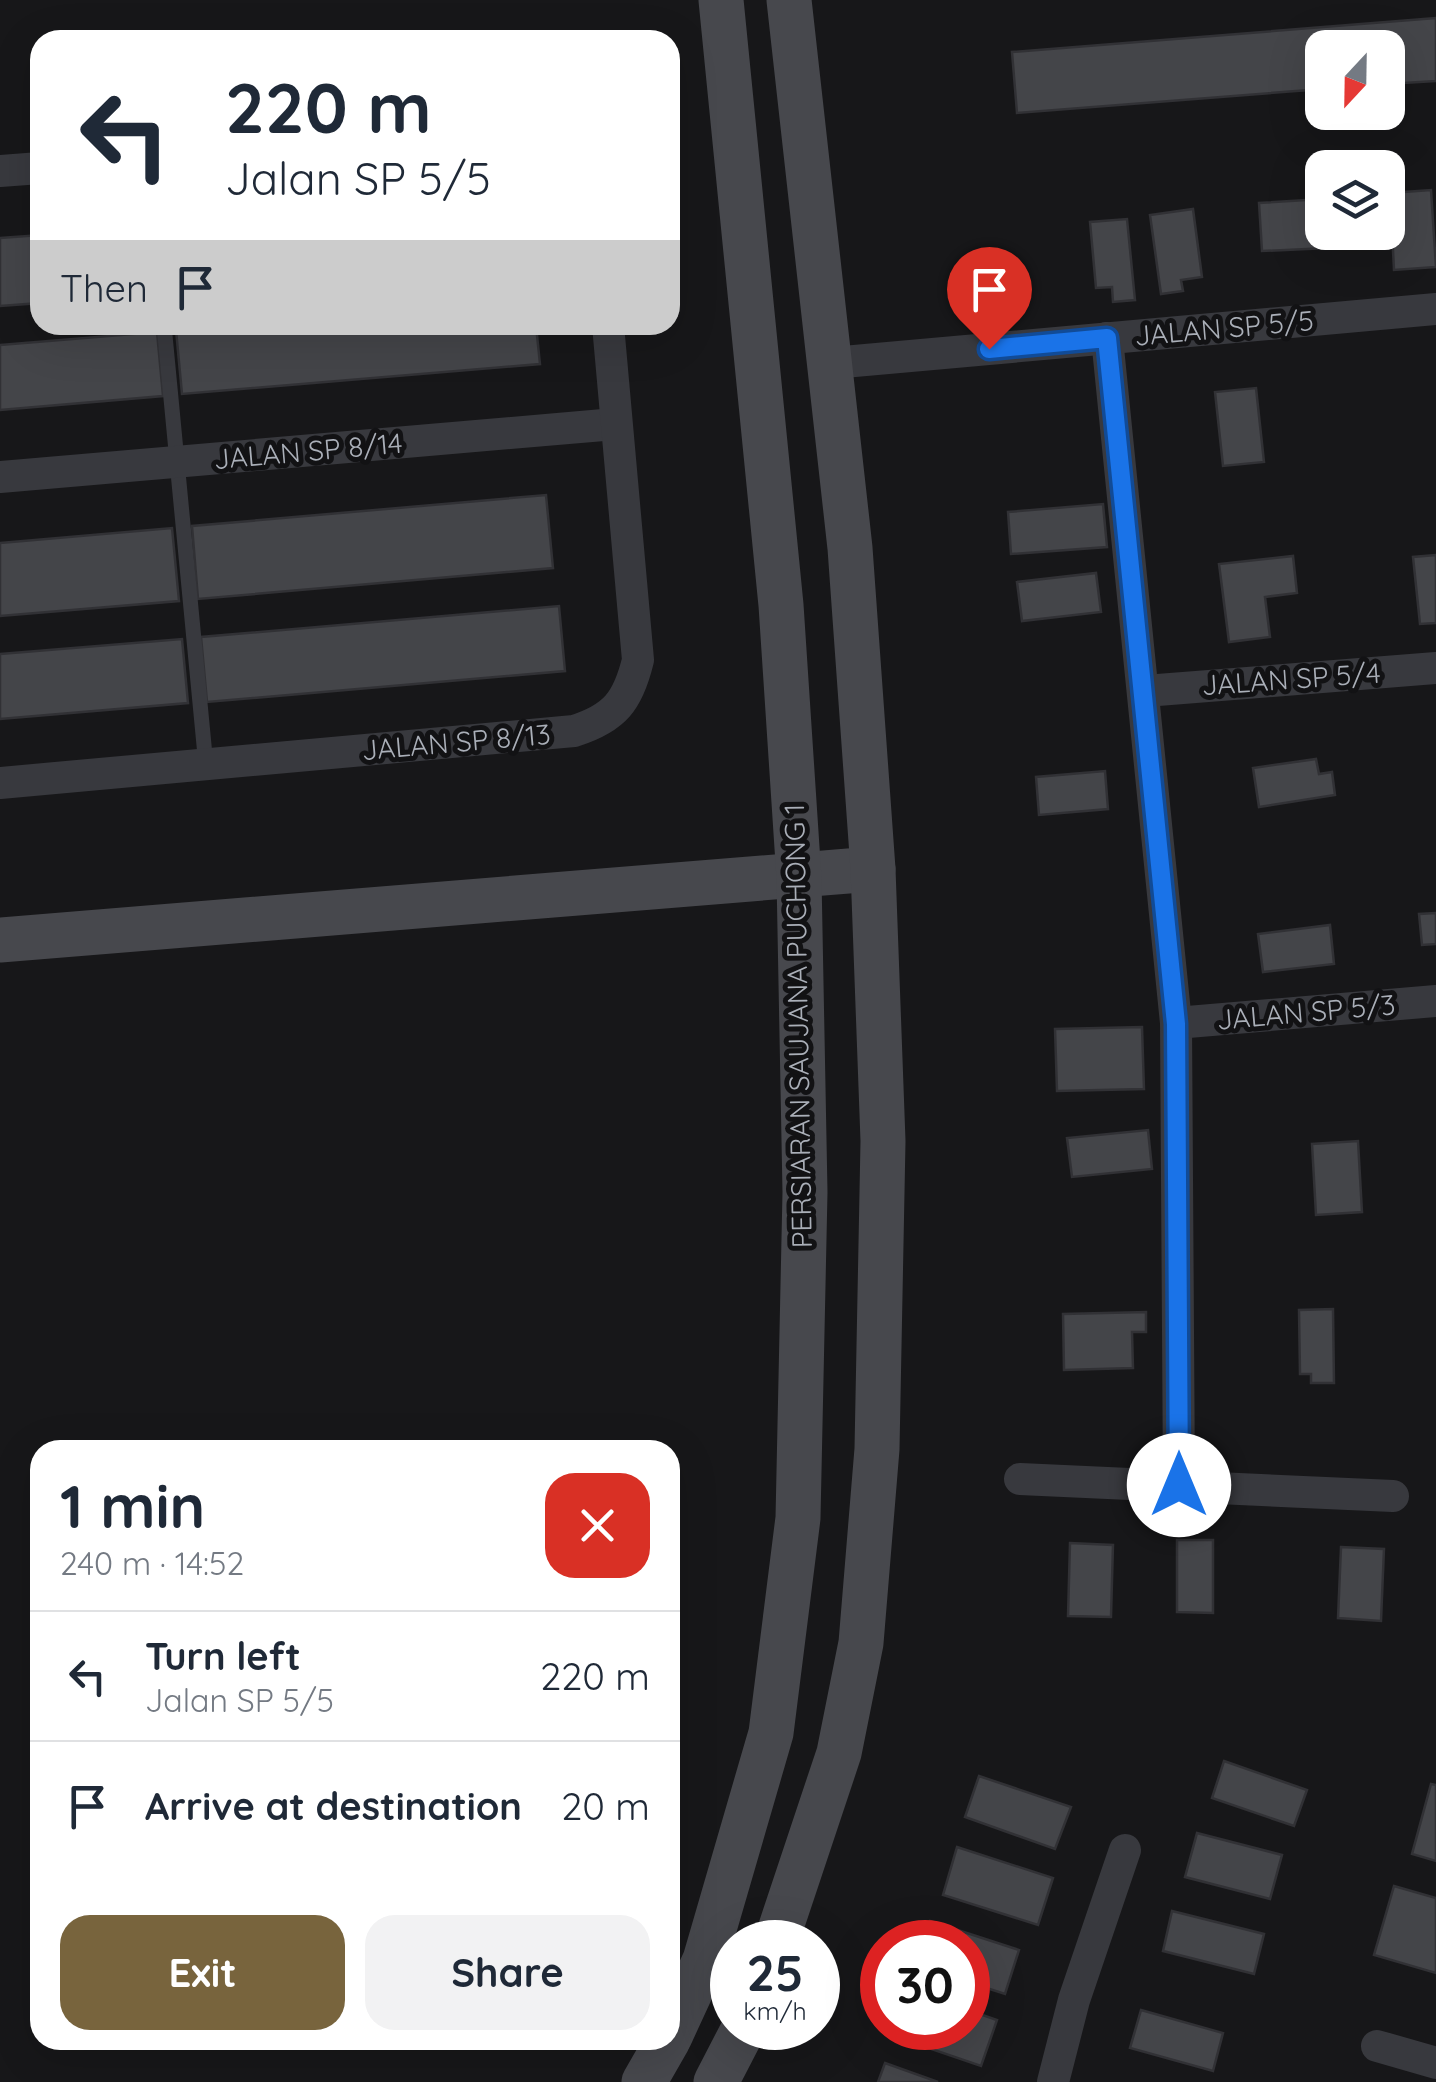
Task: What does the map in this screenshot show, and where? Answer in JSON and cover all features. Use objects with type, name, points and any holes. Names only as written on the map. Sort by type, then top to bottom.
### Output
[{"type":"street","name":"PERSIARAN SAUJANA PUCHONG 1","points":[[680,2014],[705,1960],[771,1734],[798,1518],[804,1192],[799,878],[781,605],[721,0]]},
{"type":"street","points":[[783,1920],[839,1753],[861,1643],[877,1449],[884,1140],[873,869],[832,362],[789,0]]},
{"type":"street","points":[[0,171],[30,169]]},
{"type":"street","name":"JALAN SP 5/5","points":[[832,362],[1436,310]]},
{"type":"street","name":"JALAN SP 8/13","points":[[0,783],[574,730],[599,723],[617,708],[632,686],[638,660],[609,335]]},
{"type":"street","points":[[1107,338],[1146,690],[1176,1024],[1179,1485]]},
{"type":"street","name":"JALAN SP 8/14","points":[[0,477],[616,424]]},
{"type":"street","name":"JALAN SP 5/4","points":[[1146,690],[1436,668]]},
{"type":"street","points":[[0,940],[873,869]]},
{"type":"street","name":"JALAN SP 5/3","points":[[1176,1024],[1436,1001]]},
{"type":"street","points":[[1020,1479],[1394,1496]]},
{"type":"street","points":[[1053,2082],[1074,2000],[1125,1850]]},
{"type":"street","points":[[1377,2046],[1436,2063]]},
{"type":"street","name":"PERSIARAN SAUJANA PUCHONG 1","points":[[644,2082],[662,2050]]},
{"type":"street","points":[[716,2082],[733,2050]]},
{"type":"lane","points":[[165,335],[206,766]]},
{"type":"building","points":[[1436,18],[1436,81],[1405,83],[1405,30],[1305,30],[1305,90],[1017,113],[1012,52]]},
{"type":"building","points":[[1431,190],[1436,267],[1394,270],[1393,250],[1405,250],[1405,192]]},
{"type":"building","points":[[1305,200],[1305,249],[1262,251],[1259,203]]},
{"type":"building","points":[[1193,209],[1202,277],[1181,280],[1183,291],[1161,294],[1150,215]]},
{"type":"building","points":[[1127,219],[1135,300],[1113,302],[1112,287],[1096,288],[1090,222]]},
{"type":"building","points":[[30,236],[30,304],[0,306],[0,238]]},
{"type":"building","points":[[157,335],[163,396],[0,410],[0,345]]},
{"type":"building","points":[[176,335],[537,335],[540,364],[182,394]]},
{"type":"building","points":[[1256,388],[1264,462],[1223,466],[1215,392]]},
{"type":"building","points":[[546,495],[553,568],[198,599],[192,526]]},
{"type":"building","points":[[1103,504],[1107,547],[1011,554],[1008,512]]},
{"type":"building","points":[[172,528],[179,601],[0,616],[0,543]]},
{"type":"building","points":[[1436,555],[1436,623],[1420,624],[1413,557]]},
{"type":"building","points":[[1293,556],[1297,593],[1265,597],[1270,637],[1229,642],[1219,564]]},
{"type":"building","points":[[1096,573],[1101,612],[1022,621],[1017,582]]},
{"type":"building","points":[[559,606],[565,671],[207,702],[201,637]]},
{"type":"building","points":[[182,639],[188,703],[0,719],[0,654]]},
{"type":"building","points":[[1316,759],[1319,774],[1332,772],[1335,795],[1259,807],[1253,768]]},
{"type":"building","points":[[1105,771],[1108,809],[1039,815],[1036,777]]},
{"type":"building","points":[[1436,913],[1436,944],[1422,945],[1419,914]]},
{"type":"building","points":[[1330,925],[1334,964],[1263,972],[1258,934]]},
{"type":"building","points":[[1142,1027],[1144,1089],[1057,1091],[1055,1029]]},
{"type":"building","points":[[1148,1130],[1152,1169],[1072,1177],[1067,1138]]},
{"type":"building","points":[[1358,1141],[1362,1212],[1316,1215],[1312,1144]]},
{"type":"building","points":[[1333,1309],[1334,1383],[1311,1383],[1311,1374],[1300,1374],[1299,1310]]},
{"type":"building","points":[[1146,1312],[1146,1332],[1132,1332],[1133,1368],[1064,1370],[1063,1314]]},
{"type":"building","points":[[1177,1540],[1213,1540],[1213,1613],[1177,1612]]},
{"type":"building","points":[[1070,1543],[1113,1545],[1111,1617],[1068,1616]]},
{"type":"building","points":[[1341,1547],[1384,1549],[1381,1621],[1338,1618]]},
{"type":"building","points":[[1224,1761],[1307,1790],[1294,1826],[1212,1798]]},
{"type":"building","points":[[979,1776],[1071,1807],[1055,1849],[965,1817]]},
{"type":"building","points":[[1431,1784],[1436,1785],[1436,1861],[1412,1854]]},
{"type":"building","points":[[1197,1833],[1282,1855],[1270,1899],[1185,1877]]},
{"type":"building","points":[[957,1847],[1053,1878],[1038,1925],[943,1895]]},
{"type":"building","points":[[1394,1886],[1436,1898],[1436,1973],[1374,1955]]},
{"type":"building","points":[[1172,1911],[1264,1934],[1254,1974],[1163,1951]]},
{"type":"building","points":[[990,1941],[1019,1950],[1005,1994],[990,1989]]},
{"type":"building","points":[[1141,2010],[1223,2033],[1213,2071],[1130,2048]]},
{"type":"building","points":[[990,2018],[997,2020],[990,2040]]},
{"type":"building","points":[[934,2050],[987,2050],[981,2066]]},
{"type":"building","points":[[885,2063],[938,2082],[878,2082]]},
{"type":"route","points":[[989,349],[1107,338],[1146,690],[1176,1024],[1179,1485]]}]
